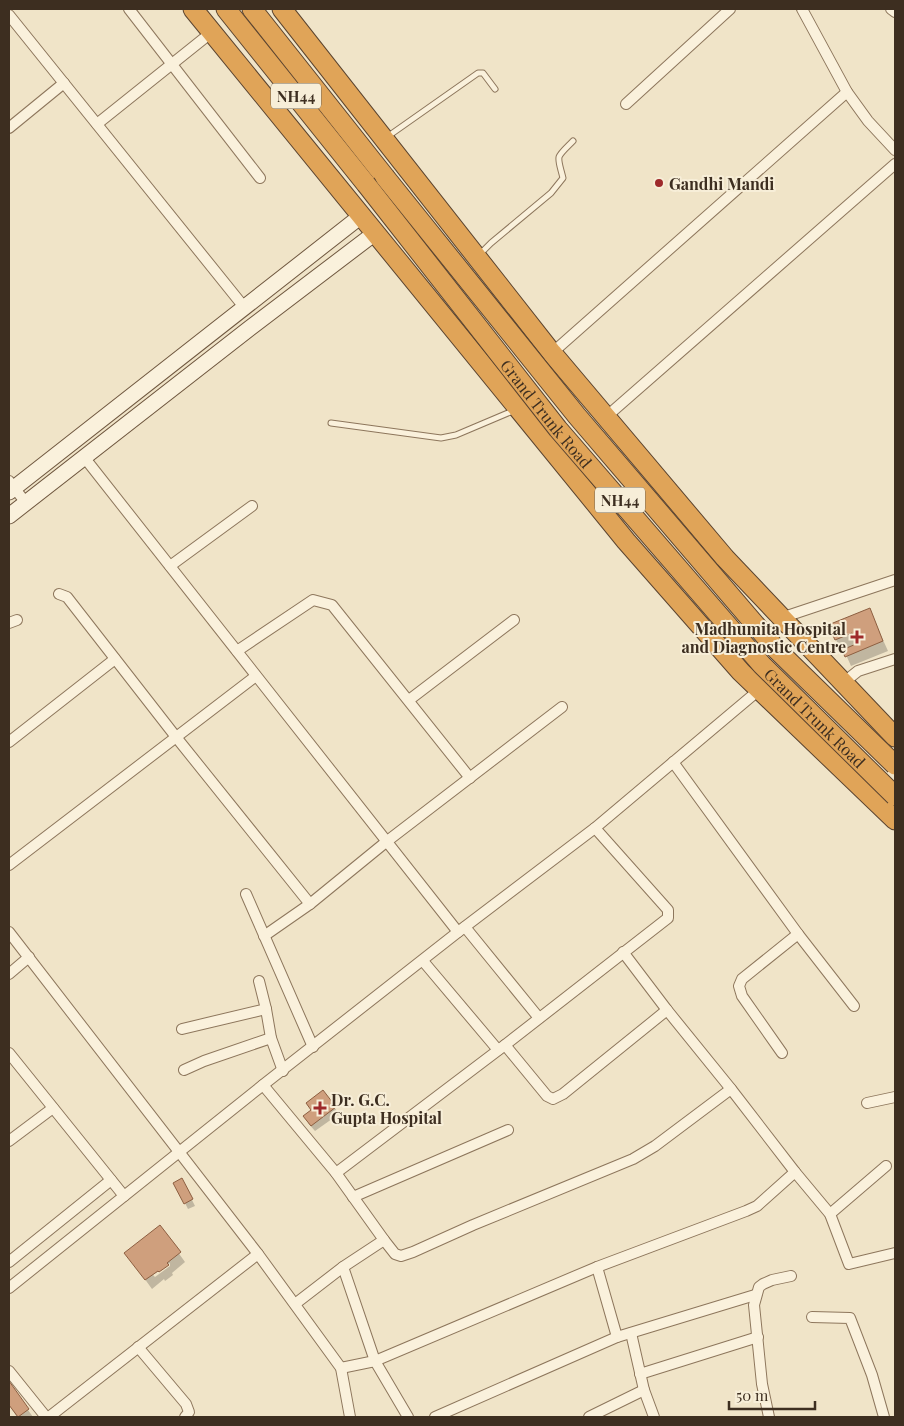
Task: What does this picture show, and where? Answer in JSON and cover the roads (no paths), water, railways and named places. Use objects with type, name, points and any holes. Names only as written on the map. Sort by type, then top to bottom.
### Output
[{"type":"highway","points":[[193,9],[626,541],[741,672],[895,820]]},
{"type":"highway","name":"Grand Trunk Road","points":[[226,9],[558,428],[769,672],[895,796]]},
{"type":"highway","name":"Grand Trunk Road","points":[[252,9],[577,416],[777,650],[895,765]]},
{"type":"highway","points":[[282,9],[552,353],[735,569],[895,737]]},
{"type":"highway","points":[[691,614],[735,569]]},
{"type":"street","points":[[130,9],[260,178]]},
{"type":"street","points":[[626,104],[730,9]]},
{"type":"street","points":[[802,9],[847,92],[868,121],[895,150]]},
{"type":"street","points":[[891,9],[895,12]]},
{"type":"street","points":[[9,14],[244,307]]},
{"type":"street","points":[[97,124],[212,32]]},
{"type":"street","points":[[9,128],[64,83]]},
{"type":"street","points":[[552,353],[847,92]]},
{"type":"street","points":[[606,417],[895,164]]},
{"type":"street","points":[[26,503],[10,487],[360,216]]},
{"type":"street","points":[[9,516],[375,233]]},
{"type":"street","points":[[84,457],[386,842],[539,1018]]},
{"type":"street","points":[[170,566],[252,506]]},
{"type":"street","points":[[781,618],[895,580]]},
{"type":"street","points":[[60,594],[67,597],[310,904]]},
{"type":"street","points":[[237,651],[313,600],[332,604],[470,778]]},
{"type":"street","points":[[409,700],[514,620]]},
{"type":"street","points":[[9,742],[115,659]]},
{"type":"street","points":[[842,683],[858,671],[895,659]]},
{"type":"street","points":[[9,865],[256,676]]},
{"type":"street","points":[[9,1288],[423,960],[595,828],[759,690]]},
{"type":"street","points":[[264,936],[310,904],[386,842],[562,707]]},
{"type":"street","points":[[673,762],[798,934],[854,1006]]},
{"type":"street","points":[[336,1173],[664,922],[669,914],[668,910],[595,828]]},
{"type":"street","points":[[246,894],[313,1047]]},
{"type":"street","points":[[9,932],[258,1254],[341,1368],[350,1417]]},
{"type":"street","points":[[782,1052],[742,996],[739,986],[742,979],[798,934]]},
{"type":"street","points":[[623,952],[830,1214],[849,1264],[895,1253]]},
{"type":"street","points":[[9,974],[29,957]]},
{"type":"street","points":[[423,960],[547,1096],[553,1098],[558,1098],[667,1010]]},
{"type":"street","points":[[259,981],[266,1009],[270,1038],[283,1070]]},
{"type":"street","points":[[182,1029],[266,1009]]},
{"type":"street","points":[[184,1070],[270,1038]]},
{"type":"street","points":[[9,1053],[124,1196]]},
{"type":"street","points":[[264,1085],[336,1173],[395,1254],[406,1255],[473,1225],[633,1159],[655,1146],[731,1089]]},
{"type":"street","points":[[867,1103],[895,1097]]},
{"type":"street","points":[[9,1141],[53,1108]]},
{"type":"street","points":[[353,1197],[508,1130]]},
{"type":"street","points":[[830,1214],[886,1166]]},
{"type":"street","points":[[341,1368],[375,1361],[597,1267],[746,1211],[757,1206],[795,1172]]},
{"type":"street","points":[[9,1262],[111,1180]]},
{"type":"street","points":[[295,1304],[343,1267],[384,1240]]},
{"type":"street","points":[[9,1371],[47,1417],[258,1254]]},
{"type":"street","points":[[343,1267],[375,1361],[408,1417]]},
{"type":"street","points":[[597,1267],[617,1336]]},
{"type":"street","points":[[769,1417],[762,1384],[754,1306],[759,1287],[772,1280],[791,1276]]},
{"type":"street","points":[[436,1417],[617,1336],[756,1295]]},
{"type":"street","points":[[812,1318],[850,1318],[872,1375],[884,1417]]},
{"type":"street","points":[[631,1333],[644,1390],[654,1417]]},
{"type":"street","points":[[640,1374],[758,1337]]},
{"type":"street","points":[[138,1347],[186,1404],[188,1412],[185,1417]]},
{"type":"street","points":[[589,1417],[644,1390]]},
{"type":"lane","points":[[384,139],[478,73],[483,73],[495,90]]},
{"type":"lane","points":[[477,257],[551,193],[562,178],[558,158],[573,141]]},
{"type":"lane","points":[[331,423],[441,438],[456,435],[518,408]]},
{"type":"place","name":"Gandhi Mandi","points":[[659,183]]},
{"type":"place","name":"Madhumita Hospital and Diagnostic Centre","points":[[857,637]]},
{"type":"place","name":"Dr. G.C. Gupta Hospital","points":[[320,1108]]}]
